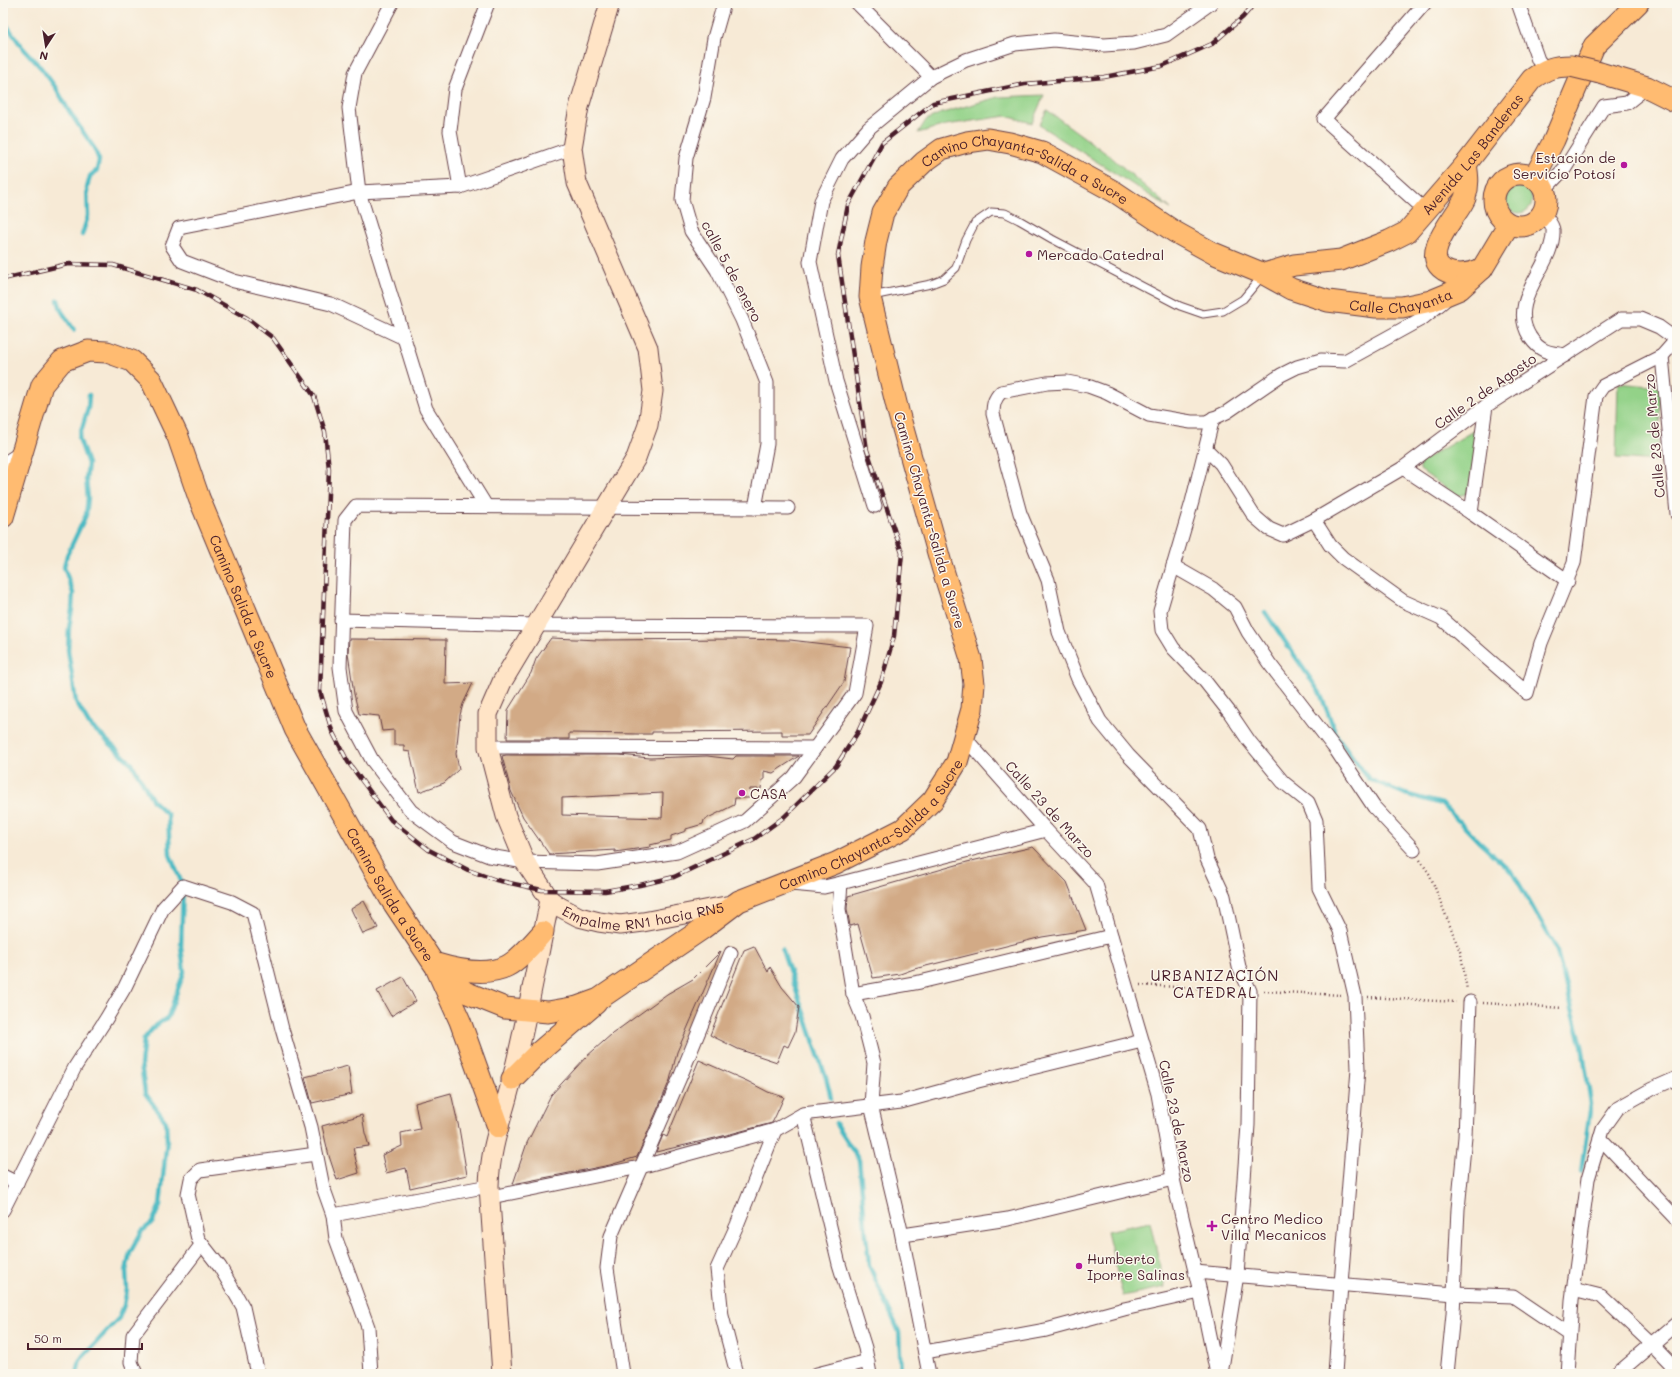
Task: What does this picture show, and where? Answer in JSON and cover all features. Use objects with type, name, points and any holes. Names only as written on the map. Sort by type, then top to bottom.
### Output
[{"type":"main road","points":[[503,1373],[490,1191],[490,1164],[528,1011],[550,900],[525,862],[506,816],[488,747],[488,714],[502,682],[636,458],[648,425],[653,391],[648,348],[577,183],[572,148],[579,107],[610,3]]},
{"type":"main road","points":[[1539,184],[1554,140],[1594,46],[1638,3]]},
{"type":"main road","name":"Avenida Las Banderas","points":[[1264,274],[1294,265],[1341,260],[1389,241],[1406,232],[1466,164],[1532,79],[1546,70],[1559,66],[1571,66],[1600,73],[1647,87],[1677,102]]},
{"type":"main road","name":"Camino Chayanta-Salida a Sucre","points":[[528,1011],[548,1012],[578,1007],[599,999],[702,929],[739,901],[836,863],[903,829],[933,800],[957,762],[972,709],[974,684],[971,659],[940,559],[898,411],[870,297],[872,267],[876,241],[884,213],[898,187],[924,162],[942,149],[967,142],[988,139],[1010,142],[1042,152],[1115,192],[1175,232],[1207,250],[1264,274]]},
{"type":"main road","points":[[1466,164],[1469,184],[1465,198],[1441,235],[1436,248],[1436,258],[1439,267],[1450,273],[1470,273],[1482,269]]},
{"type":"main road","points":[[1519,174],[1539,184],[1546,197],[1543,212],[1538,218],[1525,225],[1509,224],[1497,214],[1493,199],[1495,191],[1504,179],[1511,175],[1519,174]]},
{"type":"main road","name":"Calle Chayanta","points":[[1264,274],[1291,289],[1328,301],[1376,307],[1402,307],[1431,301],[1460,289],[1482,269],[1509,224]]},
{"type":"main road","name":"Camino Salida a Sucre","points":[[3,517],[42,385],[62,361],[88,351],[107,352],[132,361],[151,380],[178,438],[199,498],[295,730],[390,898],[434,964],[465,992],[505,1008],[528,1011]]},
{"type":"main road","name":"Empalme RN1 hacia RN5","points":[[550,900],[579,917],[620,925],[731,905],[739,901]]},
{"type":"main road","points":[[434,964],[459,970],[484,972],[507,966],[522,954],[543,932]]},
{"type":"main road","points":[[434,964],[460,1021],[498,1127]]},
{"type":"main road","points":[[512,1079],[538,1053],[599,999]]},
{"type":"street","points":[[392,3],[355,73],[349,108],[359,192],[426,409],[486,506]]},
{"type":"street","points":[[460,188],[450,131],[455,89],[488,3]]},
{"type":"street","name":"calle 5 de enero","points":[[724,3],[714,38],[704,98],[686,158],[682,200],[691,231],[717,270],[735,306],[767,383],[767,444],[755,508]]},
{"type":"street","points":[[857,3],[931,77]]},
{"type":"street","points":[[875,506],[836,381],[810,262],[821,201],[842,159],[869,128],[931,77],[966,60],[1015,44],[1054,40],[1104,45],[1134,43],[1147,40],[1166,35],[1211,3]]},
{"type":"street","points":[[1425,210],[1324,119],[1426,3]]},
{"type":"street","points":[[1518,3],[1538,60],[1546,70]]},
{"type":"street","points":[[1539,184],[1565,168],[1604,106],[1627,103],[1647,87]]},
{"type":"street","points":[[404,338],[331,304],[234,281],[182,261],[172,246],[179,228],[359,192],[460,188],[572,148]]},
{"type":"street","points":[[1543,212],[1553,228],[1553,239],[1526,297],[1524,313],[1526,330],[1536,345],[1547,352],[1566,355]]},
{"type":"street","points":[[1221,1374],[1237,1275],[1248,1125],[1250,991],[1239,967],[1224,896],[1207,859],[1200,829],[1128,755],[1100,722],[1078,679],[1059,632],[1048,580],[1020,513],[992,414],[996,397],[1001,392],[1047,383],[1067,382],[1088,386],[1107,393],[1149,415],[1191,422],[1206,422],[1227,412],[1281,375],[1297,367],[1321,360],[1345,360],[1424,318],[1460,289]]},
{"type":"street","name":"Calle 2 de Agosto","points":[[1206,450],[1221,464],[1254,516],[1269,529],[1283,535],[1314,520],[1403,468],[1486,406],[1621,319],[1640,319],[1659,327],[1677,339]]},
{"type":"street","points":[[1314,520],[1330,545],[1343,558],[1403,601],[1441,618],[1527,693],[1541,643],[1568,582],[1574,563],[1596,396],[1603,386],[1662,356],[1677,339]]},
{"type":"street","name":"Calle 23 de Marzo","points":[[1662,356],[1677,514]]},
{"type":"street","points":[[1471,513],[1486,406]]},
{"type":"street","points":[[1213,418],[1206,450],[1160,611],[1162,630],[1173,648],[1204,680],[1230,713],[1249,742],[1283,782],[1308,802],[1316,821],[1319,888],[1340,931],[1355,996],[1358,1069],[1335,1374]]},
{"type":"street","points":[[3,464],[22,452]]},
{"type":"street","points":[[1403,468],[1471,513],[1568,582]]},
{"type":"street","points":[[341,620],[536,625],[867,626],[855,692],[794,777],[745,821],[677,852],[597,864],[525,862],[489,856],[453,842],[411,811],[372,760],[346,710],[340,667],[341,620],[345,520],[356,506],[788,508]]},
{"type":"street","points":[[1173,566],[1213,589],[1235,607],[1248,632],[1268,663],[1336,750],[1374,807],[1414,850]]},
{"type":"street","name":"Calle 23 de Marzo","points":[[964,737],[1096,884],[1158,1094],[1173,1179],[1200,1292],[1217,1374]]},
{"type":"street","points":[[488,747],[815,748]]},
{"type":"street","points":[[786,883],[824,887],[1046,830]]},
{"type":"street","points":[[841,883],[839,909],[853,994],[862,1016],[874,1063],[871,1105],[903,1235],[929,1374]]},
{"type":"street","points":[[3,1210],[75,1067],[125,987],[163,908],[183,886],[232,902],[253,913],[282,1029],[311,1127],[323,1187],[333,1215],[336,1239],[368,1327],[371,1374]]},
{"type":"street","points":[[853,994],[920,982],[1111,936]]},
{"type":"street","points":[[623,1374],[607,1268],[611,1236],[681,1075],[731,953]]},
{"type":"street","points":[[1447,1374],[1454,1294],[1458,1209],[1465,1137],[1470,1002]]},
{"type":"street","points":[[333,1215],[640,1167],[775,1130],[803,1114],[901,1102],[978,1081],[1142,1041]]},
{"type":"street","points":[[1567,1374],[1573,1289],[1588,1179],[1603,1129],[1618,1108],[1652,1089],[1677,1078]]},
{"type":"street","points":[[803,1114],[838,1264],[865,1348],[869,1368],[817,1374]]},
{"type":"street","points":[[737,1374],[722,1316],[717,1269],[737,1225],[775,1130]]},
{"type":"street","points":[[1600,1138],[1677,1219]]},
{"type":"street","points":[[258,1374],[243,1307],[220,1267],[198,1239],[188,1194],[191,1179],[200,1170],[316,1154]]},
{"type":"street","points":[[3,1176],[17,1183]]},
{"type":"street","points":[[903,1235],[1008,1219],[1173,1179]]},
{"type":"street","points":[[136,1374],[132,1362],[133,1335],[202,1244]]},
{"type":"street","points":[[1195,1272],[1454,1294],[1513,1296],[1570,1334]]},
{"type":"street","points":[[1573,1289],[1601,1296],[1677,1370]]},
{"type":"street","points":[[925,1352],[1046,1330],[1124,1309],[1200,1292]]},
{"type":"street","points":[[1617,1374],[1677,1323]]},
{"type":"lane","points":[[870,297],[931,284],[944,279],[956,268],[966,240],[975,222],[991,212],[1005,213],[1180,306],[1203,314],[1224,311],[1243,299],[1264,274]]},
{"type":"path","points":[[1414,850],[1430,875],[1461,954],[1470,1002]]},
{"type":"path","points":[[1125,984],[1562,1008]]},
{"type":"green space","points":[[1044,95],[1032,123],[1006,116],[946,125],[918,133],[926,120],[939,114],[998,97]]},
{"type":"green space","points":[[1047,110],[1111,157],[1171,209],[1039,125]]},
{"type":"green space","points":[[1519,187],[1528,191],[1532,200],[1528,209],[1519,213],[1510,209],[1506,200],[1510,191]]},
{"type":"green space","points":[[1618,383],[1661,387],[1658,461],[1616,458]]},
{"type":"green space","points":[[1480,427],[1469,491],[1466,494],[1457,496],[1420,470],[1420,462]]},
{"type":"green space","points":[[1150,1222],[1165,1287],[1123,1296],[1107,1231]]},
{"type":"building","points":[[551,638],[599,640],[790,640],[850,647],[844,682],[808,735],[782,735],[782,731],[652,732],[652,734],[569,733],[569,739],[507,739],[508,710],[531,673],[536,659]]},
{"type":"building","points":[[349,639],[446,640],[445,684],[473,683],[463,704],[460,715],[456,754],[459,769],[444,783],[419,792],[410,752],[404,751],[404,745],[394,745],[394,730],[382,731],[379,716],[359,714],[354,694],[348,653]]},
{"type":"building","points":[[619,755],[650,758],[707,756],[733,759],[736,756],[799,756],[773,773],[764,771],[764,780],[762,780],[761,789],[750,789],[749,798],[735,798],[734,805],[704,820],[703,824],[686,829],[686,831],[671,836],[671,840],[650,845],[650,847],[615,852],[615,850],[549,854],[523,817],[511,791],[502,756]],"holes":[[[663,793],[662,818],[562,815],[562,798]]]},
{"type":"building","points":[[1033,847],[1067,882],[1086,930],[1042,937],[914,969],[900,974],[873,978],[858,924],[850,926],[847,909],[848,896],[967,862]]},
{"type":"building","points":[[364,901],[378,928],[363,934],[351,909]]},
{"type":"building","points":[[754,946],[768,972],[770,967],[782,987],[799,1007],[795,1032],[788,1047],[784,1045],[777,1062],[738,1049],[710,1035],[744,950]]},
{"type":"building","points":[[721,951],[677,1052],[670,1080],[637,1157],[610,1165],[513,1184],[527,1143],[551,1095],[586,1057],[612,1034],[667,994],[693,979]]},
{"type":"building","points":[[403,977],[416,1001],[391,1016],[377,991]]},
{"type":"building","points":[[699,1060],[768,1092],[784,1097],[776,1115],[772,1123],[656,1152],[663,1135],[667,1137]]},
{"type":"building","points":[[348,1066],[352,1094],[312,1103],[305,1077]]},
{"type":"building","points":[[451,1093],[467,1175],[410,1188],[406,1168],[386,1173],[382,1155],[402,1146],[401,1133],[420,1129],[415,1103]]},
{"type":"building","points":[[362,1115],[369,1146],[353,1148],[359,1173],[337,1180],[329,1156],[322,1126]]},
{"type":"waterway","points":[[3,20],[22,47],[42,69],[56,88],[69,111],[94,148],[99,160],[97,170],[90,176],[87,188],[88,216],[82,235]]},
{"type":"waterway","points":[[58,300],[61,310],[74,330]]},
{"type":"waterway","points":[[77,1374],[80,1360],[119,1318],[124,1305],[127,1289],[126,1271],[130,1253],[142,1231],[152,1223],[160,1205],[167,1140],[166,1122],[145,1093],[141,1064],[144,1039],[154,1027],[168,1017],[184,972],[181,947],[183,886],[170,855],[168,815],[153,801],[132,764],[89,724],[76,702],[68,650],[73,593],[64,567],[67,555],[86,515],[88,498],[86,479],[88,464],[79,438],[88,408],[89,395]]},
{"type":"waterway","points":[[1265,612],[1320,693],[1337,736],[1369,779],[1405,794],[1442,804],[1478,841],[1513,873],[1556,948],[1582,1046],[1591,1104],[1581,1172]]},
{"type":"waterway","points":[[782,949],[826,1078],[831,1098]]},
{"type":"waterway","points":[[836,1123],[859,1160],[869,1265],[899,1332],[901,1374]]},
{"type":"railway","points":[[3,279],[68,264],[113,265],[197,290],[247,318],[273,338],[314,396],[325,432],[329,469],[320,691],[332,731],[348,762],[391,820],[429,850],[468,870],[496,880],[542,890],[605,891],[640,885],[674,877],[754,839],[784,817],[836,766],[858,732],[881,682],[894,636],[902,553],[867,450],[838,255],[848,205],[882,143],[933,103],[1025,84],[1104,77],[1162,66],[1212,44],[1243,17],[1255,3]]},
{"type":"place","name":"Estacion de Servicio Potosí","points":[[1624,165]]},
{"type":"place","name":"Mercado Catedral","points":[[1029,254]]},
{"type":"place","name":"CASA","points":[[742,793]]},
{"type":"place","name":"Centro Medico Villa Mecanicos","points":[[1212,1226]]},
{"type":"place","name":"Humberto Iporre Salinas","points":[[1079,1266]]},
{"type":"district","name":"URBANIZACIÓN CATEDRAL","points":[[1215,984]]}]
